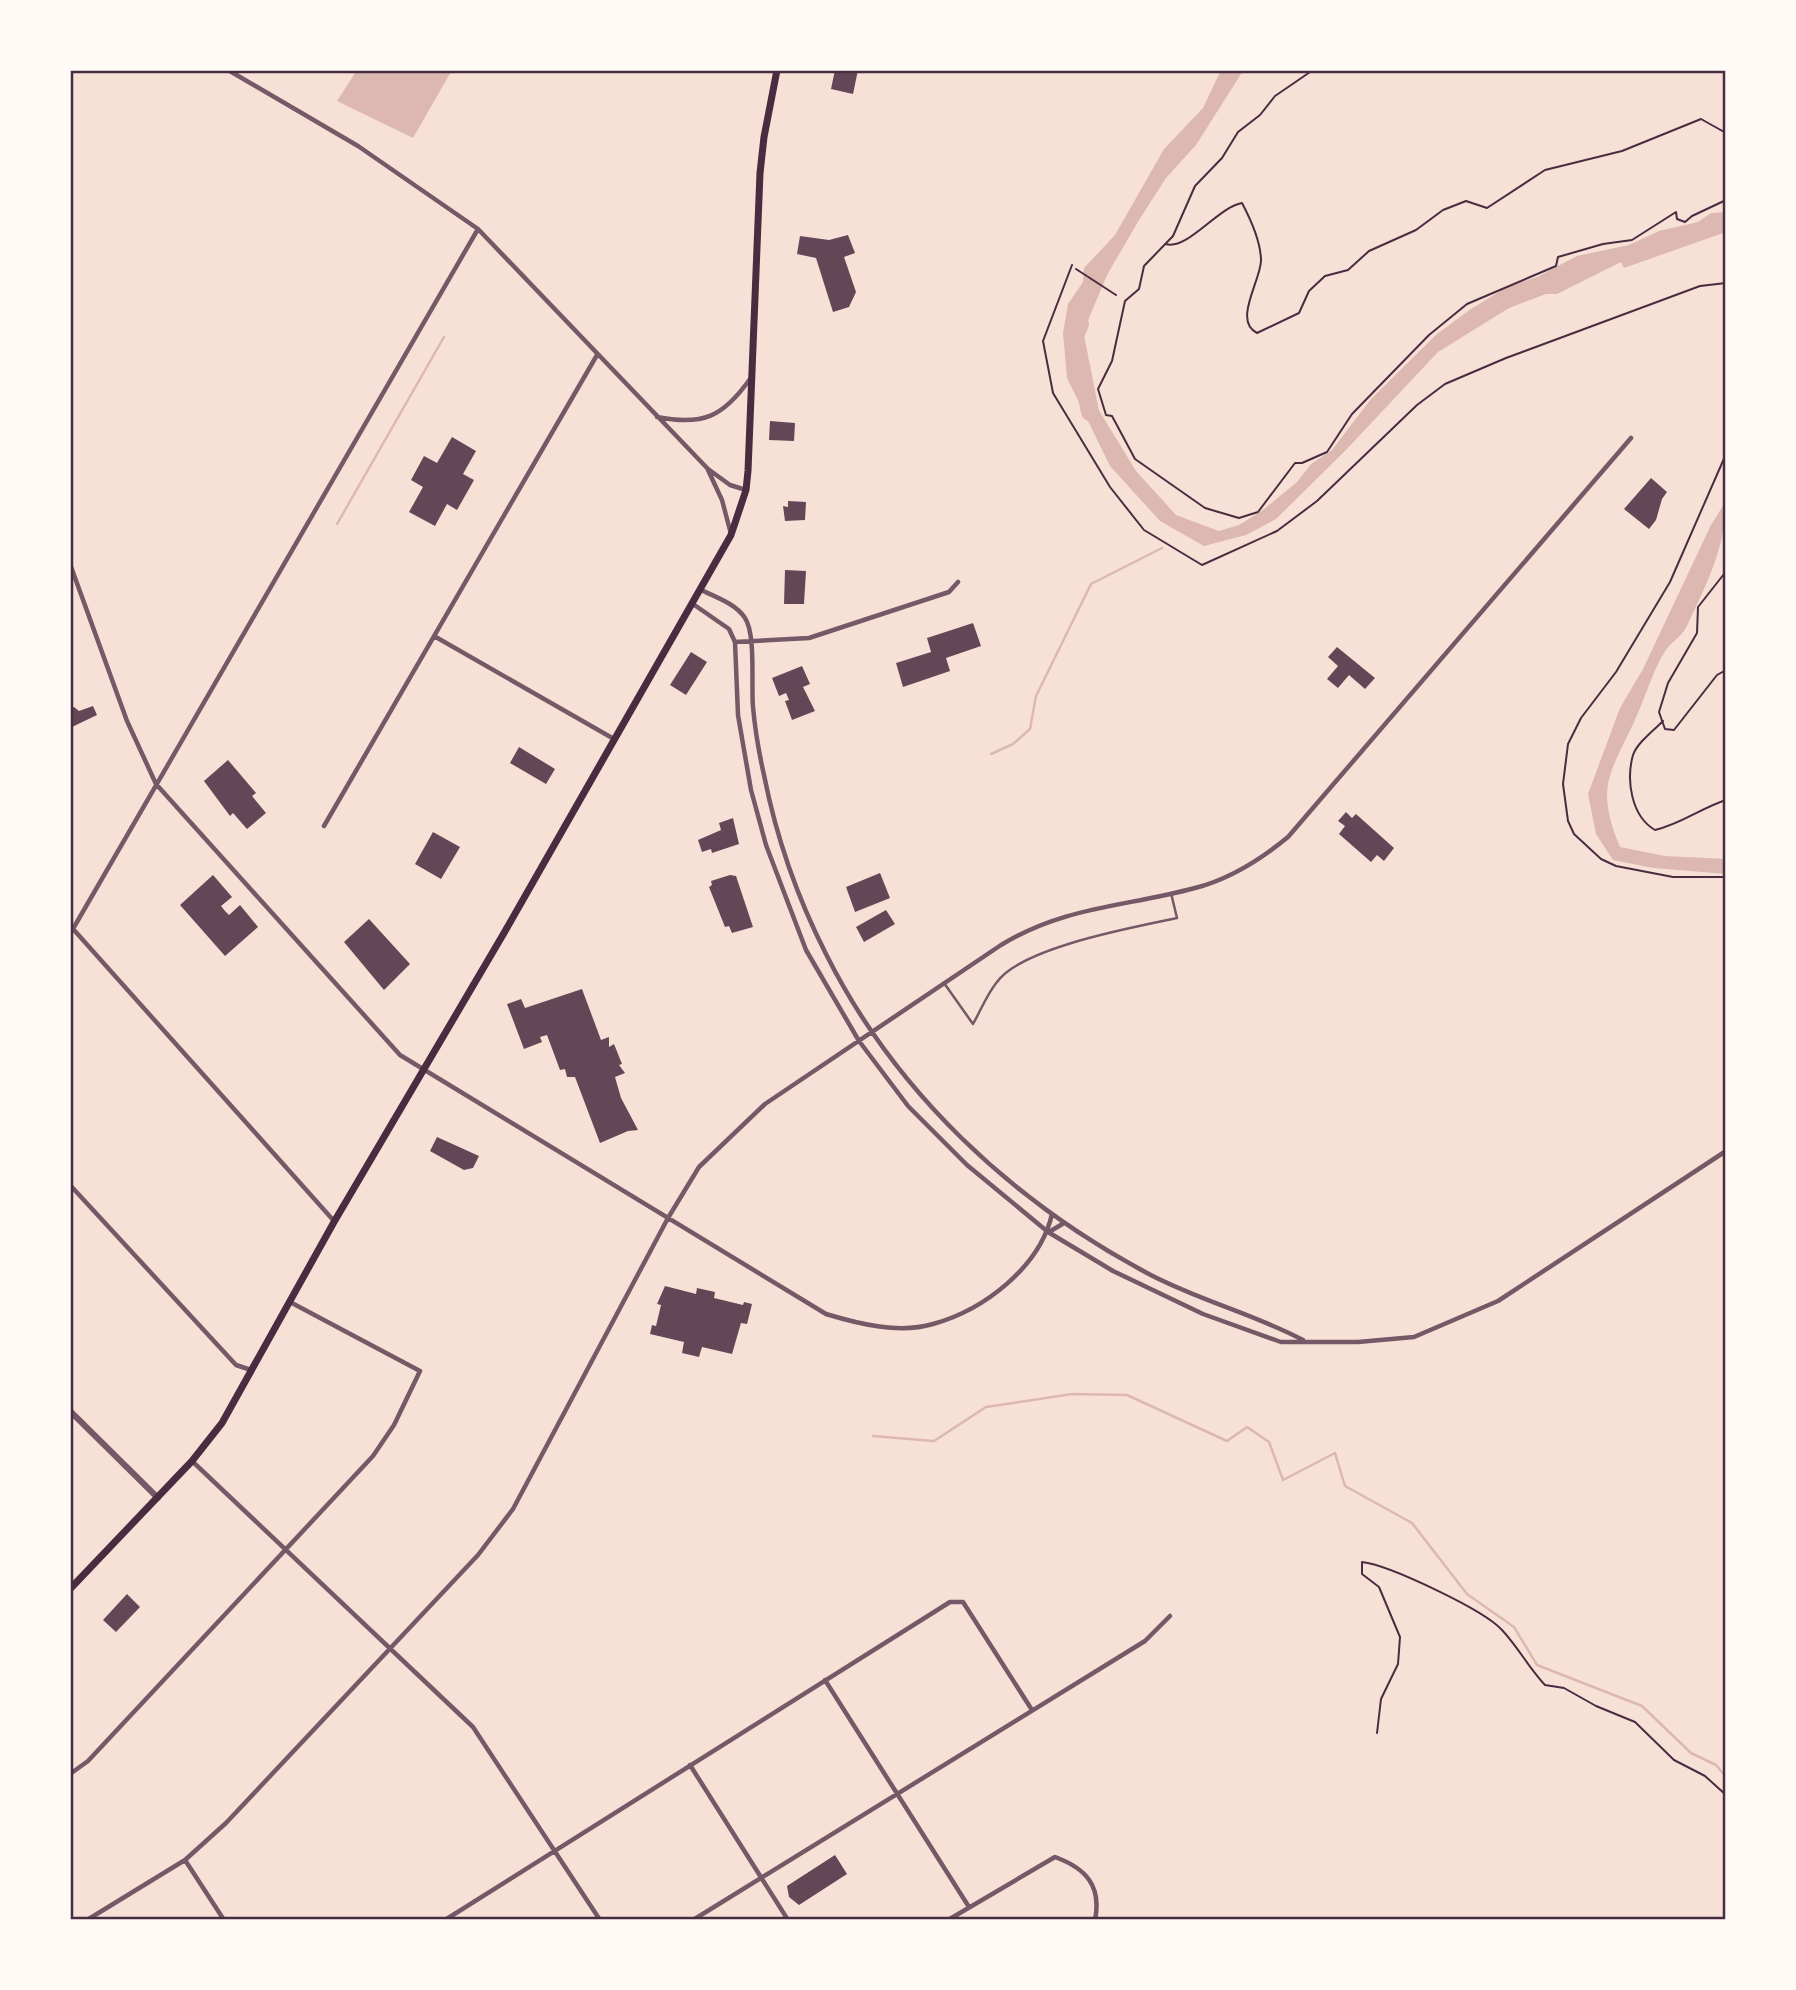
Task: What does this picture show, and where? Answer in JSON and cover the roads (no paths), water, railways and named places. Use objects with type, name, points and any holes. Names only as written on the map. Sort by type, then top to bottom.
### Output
[{"type":"main road","points":[[70,1590],[192,1461],[222,1423],[334,1222],[731,535],[746,491],[760,173],[777,70]]},
{"type":"street","points":[[228,70],[358,146],[478,229],[655,417],[708,469],[730,485],[746,491]]},
{"type":"street","points":[[334,1222],[72,932],[478,229]]},
{"type":"street","points":[[324,826],[597,355]]},
{"type":"street","points":[[655,417],[680,422],[700,421],[716,414],[735,400],[752,376]]},
{"type":"street","points":[[88,1920],[185,1860],[226,1823],[478,1555],[513,1509],[668,1218],[699,1167],[736,1128],[796,1082],[1035,926],[1065,914],[1196,888],[1234,874],[1288,837],[1631,438]]},
{"type":"street","points":[[708,469],[722,500],[731,535]]},
{"type":"street","points":[[70,564],[127,721],[156,784],[400,1055],[423,1071],[826,1314],[854,1323],[889,1327],[932,1325],[971,1308],[1001,1288],[1030,1259],[1048,1232],[1052,1214]]},
{"type":"street","points":[[734,642],[809,638],[949,592],[957,582]]},
{"type":"street","points":[[701,590],[731,604],[746,619],[751,640],[753,707],[764,776],[780,841],[826,955],[872,1032],[928,1105],[976,1153],[1064,1223],[1159,1279],[1303,1340]]},
{"type":"street","points":[[693,604],[729,629],[734,642],[738,715],[751,790],[766,845],[806,950],[859,1041],[908,1106],[937,1137],[1048,1232],[1113,1271],[1203,1314],[1281,1342],[1358,1342],[1414,1337],[1465,1318],[1499,1301],[1726,1151]]},
{"type":"street","points":[[434,636],[614,739]]},
{"type":"street","points":[[70,1185],[236,1364],[251,1370]]},
{"type":"street","points":[[1048,1232],[1064,1223]]},
{"type":"street","points":[[70,1774],[88,1761],[373,1456],[394,1425],[420,1371],[289,1302]]},
{"type":"street","points":[[70,1411],[158,1498]]},
{"type":"street","points":[[192,1461],[473,1727],[600,1920]]},
{"type":"street","points":[[445,1920],[555,1848],[950,1602],[963,1602],[1032,1710]]},
{"type":"street","points":[[693,1920],[1145,1641],[1170,1616]]},
{"type":"street","points":[[825,1680],[969,1907]]},
{"type":"street","points":[[690,1765],[788,1920]]},
{"type":"street","points":[[948,1920],[1055,1857],[1077,1865],[1093,1883],[1095,1920]]},
{"type":"street","points":[[185,1860],[224,1920]]},
{"type":"lane","points":[[944,983],[973,1024],[998,980],[1009,971],[1047,951],[1084,938],[1177,918],[1171,893]]},
{"type":"waterway","points":[[1080,324],[1075,336],[1090,412]]},
{"type":"waterway","points":[[337,524],[444,337]]},
{"type":"waterway","points":[[991,754],[1013,744],[1030,729],[1036,696],[1091,584],[1162,548]]},
{"type":"waterway","points":[[873,1436],[934,1441],[986,1407],[1072,1394],[1127,1395],[1227,1441],[1247,1427],[1269,1442],[1283,1480],[1335,1453],[1345,1486],[1412,1523],[1467,1594],[1514,1627],[1537,1665],[1642,1706],[1691,1753],[1716,1765],[1726,1777]]}]
